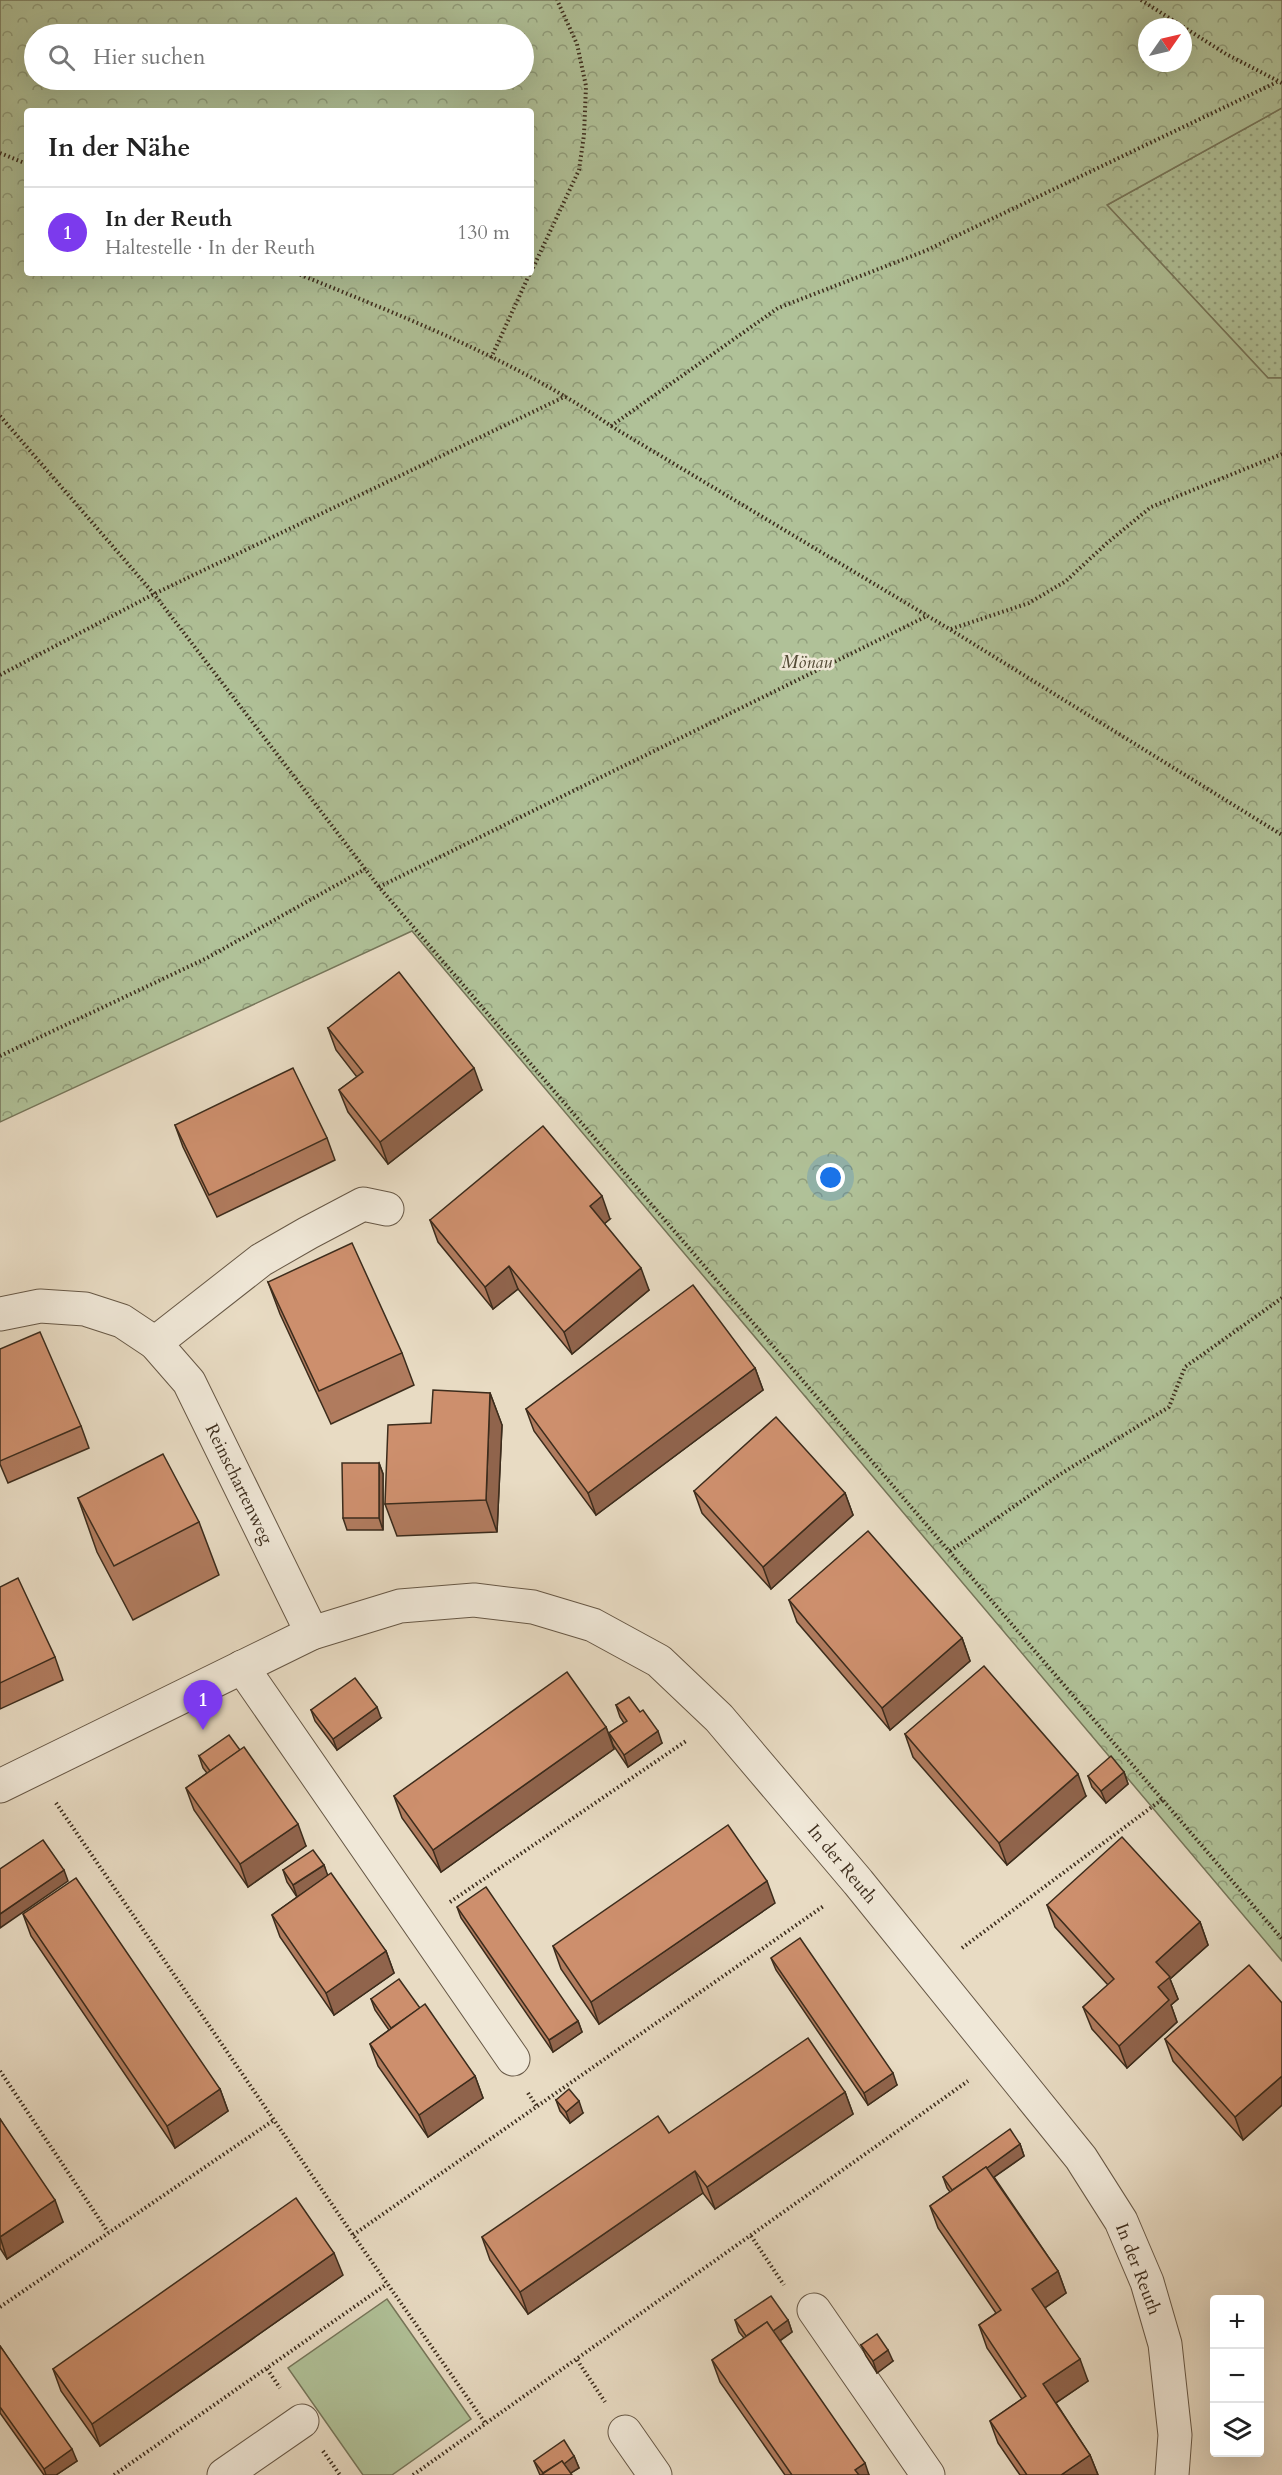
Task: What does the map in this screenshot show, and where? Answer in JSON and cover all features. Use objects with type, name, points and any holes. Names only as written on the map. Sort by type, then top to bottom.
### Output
[{"type":"street","points":[[155,1343],[261,1260],[363,1204],[387,1209]]},
{"type":"street","name":"Reinschartenweg","points":[[0,1314],[40,1306],[85,1309],[122,1321],[155,1343],[189,1382],[312,1633]]},
{"type":"street","name":"In der Reuth","points":[[0,1786],[312,1633],[400,1606],[474,1600],[533,1607],[593,1624],[659,1661],[719,1719],[858,1882],[1081,2158],[1121,2221],[1147,2282],[1165,2344],[1176,2435],[1172,2475]]},
{"type":"street","points":[[242,1667],[513,2059]]},
{"type":"street","points":[[814,2310],[928,2475]]},
{"type":"street","points":[[224,2475],[302,2421]]},
{"type":"street","points":[[625,2432],[655,2475]]},
{"type":"path","points":[[534,266],[579,170],[584,135],[586,86],[577,44],[557,0]]},
{"type":"path","points":[[1141,0],[1226,54],[1280,82]]},
{"type":"path","points":[[611,426],[778,308],[925,251],[1280,82]]},
{"type":"path","points":[[0,153],[24,163]]},
{"type":"path","points":[[303,276],[438,331],[567,395],[611,426],[951,630],[1282,835]]},
{"type":"path","points":[[490,358],[529,276]]},
{"type":"path","points":[[0,675],[154,594],[567,395]]},
{"type":"path","points":[[0,416],[154,594],[379,887],[1164,1798],[1282,1939]]},
{"type":"path","points":[[951,630],[1029,603],[1066,581],[1151,507],[1282,454]]},
{"type":"path","points":[[379,887],[927,616]]},
{"type":"path","points":[[0,1056],[207,958],[365,869]]},
{"type":"path","points":[[950,1551],[1059,1476],[1169,1407],[1185,1367],[1282,1298]]},
{"type":"path","points":[[420,1922],[719,1719]]},
{"type":"path","points":[[34,1770],[353,2235],[486,2424]]},
{"type":"path","points":[[929,1972],[1164,1798]]},
{"type":"path","points":[[353,2235],[858,1882]]},
{"type":"path","points":[[413,2475],[1000,2058]]},
{"type":"path","points":[[0,2071],[108,2232]]},
{"type":"path","points":[[0,2307],[275,2120]]},
{"type":"path","points":[[751,2236],[789,2292],[814,2310]]},
{"type":"path","points":[[114,2475],[387,2284]]},
{"type":"path","points":[[577,2360],[625,2432]]},
{"type":"green space","name":"Mönau","points":[[0,0],[1282,0],[1282,108],[1107,205],[1268,378],[1282,378],[1282,1961],[412,931],[0,1122]]},
{"type":"green space","points":[[1282,108],[1282,378],[1268,378],[1107,205]]},
{"type":"green space","points":[[387,2299],[471,2419],[392,2475],[363,2475],[288,2368]]},
{"type":"building","points":[[399,972],[474,1068],[380,1142],[339,1090],[363,1072],[328,1028]]},
{"type":"building","points":[[293,1068],[327,1138],[209,1195],[175,1125]]},
{"type":"building","points":[[543,1126],[602,1196],[590,1206],[641,1268],[564,1332],[509,1266],[485,1287],[430,1220]]},
{"type":"building","points":[[352,1243],[402,1353],[319,1391],[268,1282]]},
{"type":"building","points":[[693,1285],[755,1368],[588,1493],[526,1409]]},
{"type":"building","points":[[40,1332],[81,1426],[0,1461],[0,1349]]},
{"type":"building","points":[[433,1390],[490,1393],[486,1500],[385,1504],[388,1425],[431,1423]]},
{"type":"building","points":[[776,1417],[845,1493],[763,1567],[694,1491]]},
{"type":"building","points":[[163,1454],[199,1522],[114,1566],[78,1498]]},
{"type":"building","points":[[342,1463],[379,1463],[379,1518],[343,1518]]},
{"type":"building","points":[[868,1531],[962,1638],[882,1708],[789,1600]]},
{"type":"building","points":[[18,1578],[55,1657],[0,1683],[0,1587]]},
{"type":"building","points":[[984,1666],[1078,1774],[999,1843],[905,1734]]},
{"type":"building","points":[[567,1672],[606,1727],[433,1850],[394,1796]]},
{"type":"building","points":[[355,1678],[377,1707],[333,1739],[311,1710]]},
{"type":"building","points":[[629,1697],[640,1712],[643,1710],[658,1731],[624,1755],[609,1733],[627,1721],[616,1705]]},
{"type":"building","points":[[229,1735],[240,1750],[210,1771],[199,1756]]},
{"type":"building","points":[[244,1747],[298,1824],[240,1864],[186,1788]]},
{"type":"building","points":[[1111,1756],[1124,1772],[1101,1791],[1088,1776]]},
{"type":"building","points":[[728,1825],[767,1881],[591,2002],[553,1946]]},
{"type":"building","points":[[1122,1837],[1200,1922],[1156,1962],[1170,1977],[1158,1987],[1169,2000],[1119,2046],[1083,2007],[1114,1979],[1047,1905]]},
{"type":"building","points":[[43,1840],[64,1870],[0,1914],[0,1869]]},
{"type":"building","points":[[313,1850],[324,1865],[293,1885],[283,1870]]},
{"type":"building","points":[[331,1873],[386,1951],[326,1993],[272,1915]]},
{"type":"building","points":[[76,1878],[220,2089],[167,2126],[23,1914]]},
{"type":"building","points":[[486,1887],[578,2021],[549,2040],[457,1907]]},
{"type":"building","points":[[800,1938],[893,2073],[864,2093],[771,1958]]},
{"type":"building","points":[[1249,1965],[1282,2003],[1282,2076],[1235,2117],[1165,2039]]},
{"type":"building","points":[[399,1979],[420,2008],[391,2028],[371,1999]]},
{"type":"building","points":[[425,2004],[475,2076],[419,2115],[370,2044]]},
{"type":"building","points":[[808,2038],[845,2092],[707,2187],[695,2171],[520,2292],[482,2237],[658,2116],[669,2133]]},
{"type":"building","points":[[569,2089],[579,2101],[566,2112],[556,2100]]},
{"type":"building","points":[[0,2119],[55,2200],[0,2237]]},
{"type":"building","points":[[1010,2129],[1020,2144],[952,2190],[943,2177]]},
{"type":"building","points":[[986,2167],[1058,2271],[1032,2289],[1080,2359],[1043,2384],[1090,2455],[1061,2475],[1027,2475],[990,2421],[1026,2396],[979,2325],[1001,2310],[930,2206]]},
{"type":"building","points":[[296,2198],[334,2253],[92,2424],[53,2369]]},
{"type":"building","points":[[771,2296],[788,2320],[773,2331],[767,2322],[746,2336],[735,2320]]},
{"type":"building","points":[[767,2322],[865,2463],[855,2470],[859,2475],[792,2475],[712,2360]]},
{"type":"building","points":[[877,2334],[888,2350],[873,2361],[861,2345]]},
{"type":"building","points":[[0,2346],[72,2449],[44,2469],[0,2407]]},
{"type":"building","points":[[564,2440],[574,2456],[564,2464],[562,2461],[543,2473],[534,2461]]},
{"type":"building","points":[[562,2461],[572,2475],[541,2475]]},
{"type":"place","name":"In der Reuth","points":[[203,1730]]}]
